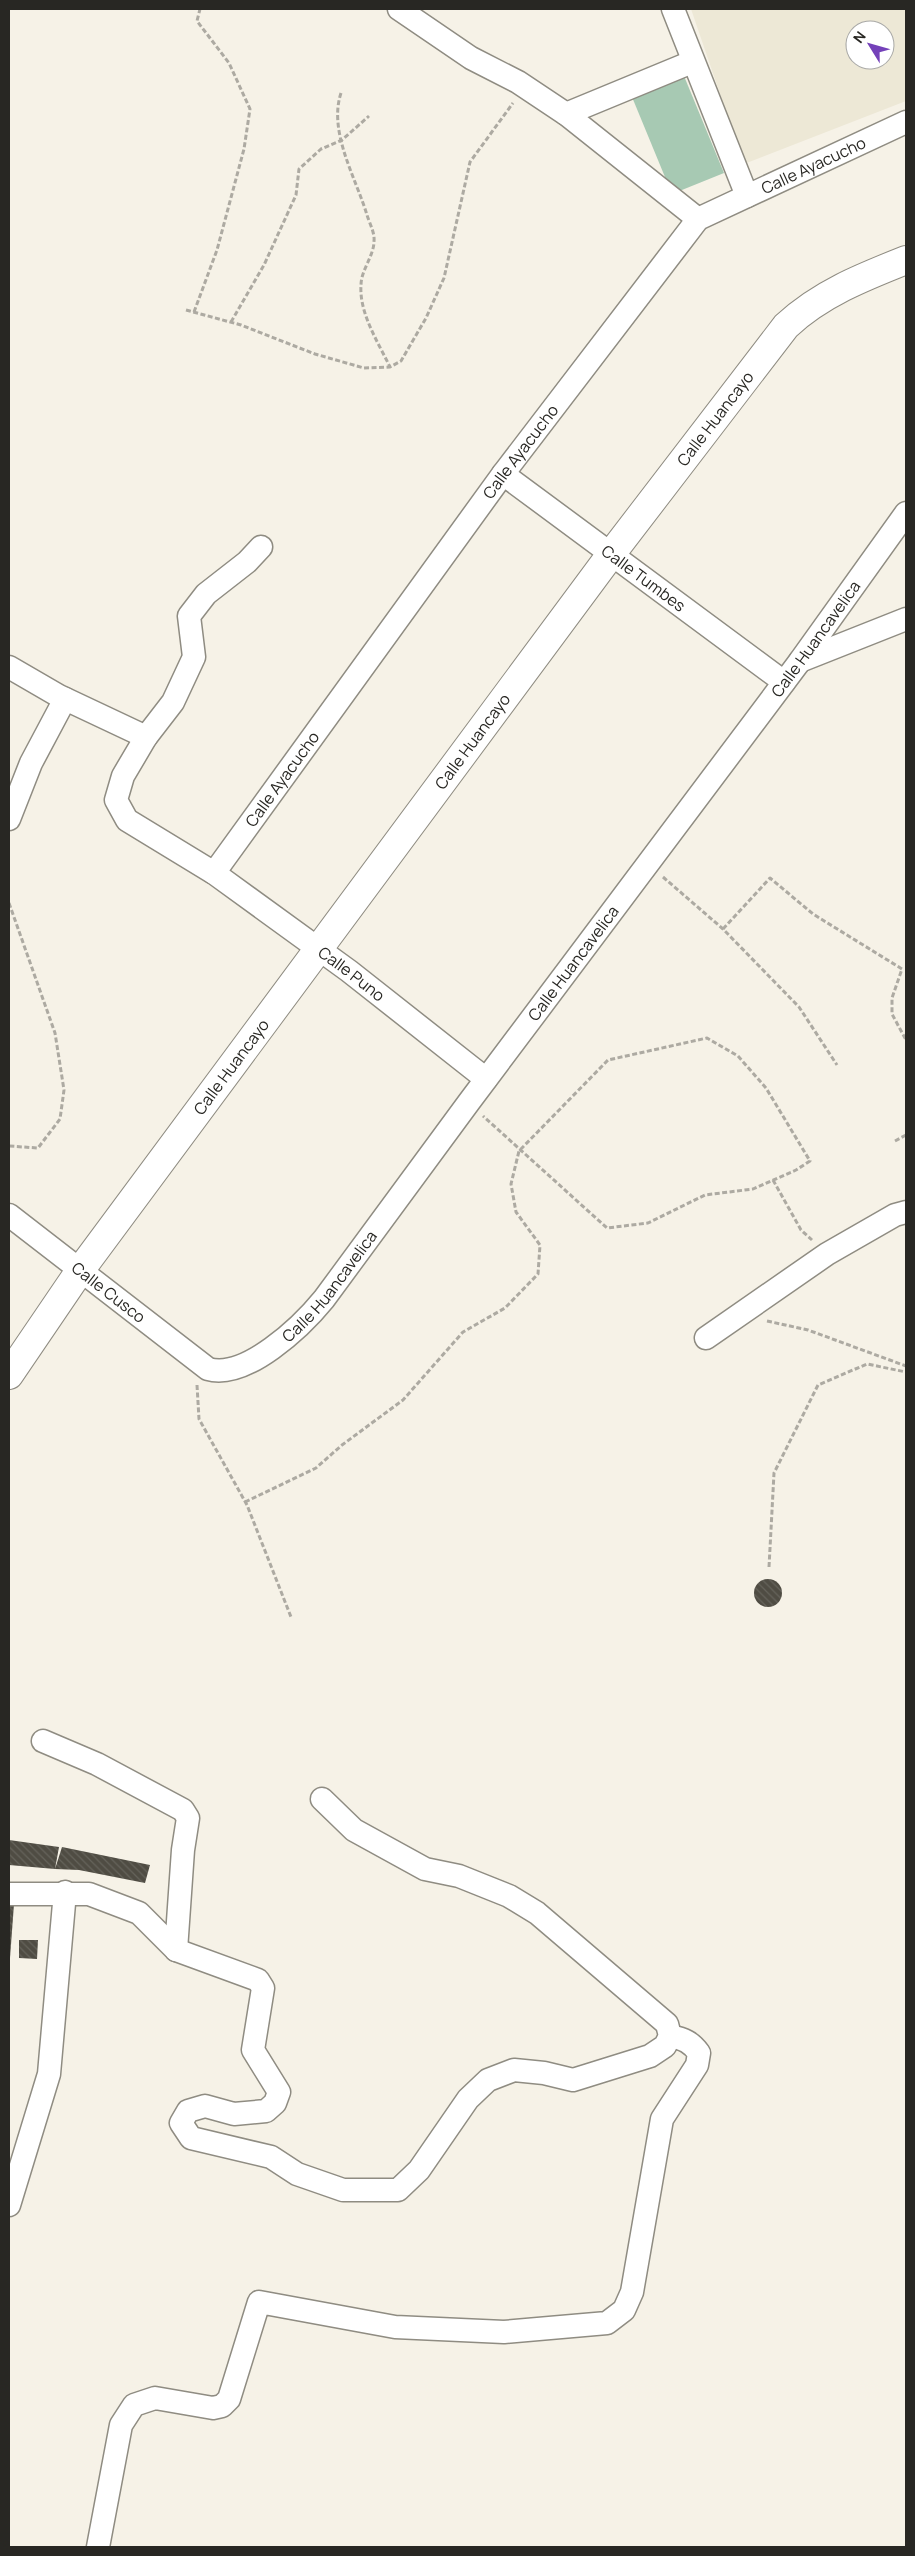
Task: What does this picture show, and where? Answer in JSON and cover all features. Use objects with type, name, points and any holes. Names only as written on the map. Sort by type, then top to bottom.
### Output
[{"type":"street","points":[[399,9],[471,58],[525,86],[566,114],[698,219]]},
{"type":"street","points":[[673,9],[692,62],[747,196]]},
{"type":"street","points":[[566,114],[692,62]]},
{"type":"street","name":"Calle Ayacucho","points":[[214,873],[503,474],[698,219],[906,122]]},
{"type":"street","name":"Calle Huancayo","points":[[9,1374],[79,1272],[612,553],[786,326],[804,309],[827,295],[852,282],[906,260]]},
{"type":"street","name":"Calle Tumbes","points":[[503,474],[784,682]]},
{"type":"street","name":"Calle Huancavelica","points":[[201,1364],[222,1372],[231,1369],[263,1354],[314,1312],[486,1079],[800,661],[906,513]]},
{"type":"street","points":[[9,667],[65,699],[146,736],[173,702],[194,657],[189,616],[206,594],[246,562],[261,547]]},
{"type":"street","points":[[800,661],[906,619]]},
{"type":"street","points":[[9,819],[31,763],[65,699]]},
{"type":"street","name":"Calle Puno","points":[[146,736],[124,776],[116,800],[127,820],[214,873],[320,949],[486,1079]]},
{"type":"street","points":[[706,1338],[827,1254],[895,1215],[906,1212]]},
{"type":"street","name":"Calle Cusco","points":[[12,1226],[79,1272],[201,1364]]},
{"type":"street","points":[[43,1741],[97,1764],[183,1810],[188,1818],[183,1850],[176,1950]]},
{"type":"street","points":[[9,1894],[65,1892],[89,1894],[139,1913],[176,1950],[258,1980],[263,1988],[253,2050],[279,2092],[275,2103],[266,2111],[234,2114],[205,2106],[188,2111],[180,2123],[191,2138],[271,2157],[296,2174],[342,2190],[398,2190],[419,2170],[468,2099],[488,2080],[514,2070],[544,2072],[573,2080],[650,2056],[665,2046],[670,2036],[667,2024],[537,1913],[509,1896],[459,1876],[425,1869],[354,1830],[322,1799]]},
{"type":"street","points":[[9,2205],[49,2074],[65,1892]]},
{"type":"street","points":[[98,2547],[121,2425],[134,2405],[155,2398],[214,2408],[222,2406],[228,2399],[259,2302],[395,2327],[504,2332],[607,2323],[624,2310],[632,2292],[662,2119],[697,2065],[699,2053],[693,2045],[684,2039],[670,2036]]},
{"type":"path","points":[[194,312],[217,250],[244,149],[250,109],[229,63],[197,21],[200,9]]},
{"type":"path","points":[[186,310],[231,322],[315,354],[364,368],[390,368],[400,361],[411,344],[426,318],[444,278],[470,162],[525,86]]},
{"type":"path","points":[[341,93],[338,102],[342,140],[374,240],[361,284],[365,315],[390,368]]},
{"type":"path","points":[[231,322],[264,265],[296,195],[300,169],[321,149],[342,140],[369,116]]},
{"type":"path","points":[[648,864],[723,929],[799,1007],[837,1065]]},
{"type":"path","points":[[723,929],[770,878],[813,914],[902,969],[892,998],[892,1014],[906,1040]]},
{"type":"path","points":[[9,903],[56,1033],[64,1090],[60,1119],[38,1148],[9,1146]]},
{"type":"path","points":[[245,1502],[316,1468],[342,1445],[403,1400],[462,1332],[505,1308],[538,1274],[540,1245],[516,1212],[510,1184],[519,1151],[608,1060],[707,1038],[738,1056],[766,1088],[810,1161],[796,1170],[752,1189],[705,1196],[648,1224],[607,1228],[519,1151],[469,1102]]},
{"type":"path","points":[[895,1141],[906,1135]]},
{"type":"path","points":[[773,1180],[801,1230],[827,1254]]},
{"type":"path","points":[[738,1314],[808,1330],[906,1366]]},
{"type":"path","points":[[201,1364],[199,1419],[245,1502],[291,1617]]},
{"type":"path","points":[[769,1567],[774,1473],[818,1385],[867,1364],[906,1372]]},
{"type":"shaded area","points":[[691,9],[906,9],[906,101],[744,164]]},
{"type":"green space","points":[[684,76],[724,173],[672,194],[632,97]]},
{"type":"building","points":[[768,1579],[778,1583],[782,1593],[778,1603],[768,1607],[758,1603],[754,1593],[758,1583]]},
{"type":"building","points":[[9,1840],[59,1847],[55,1869],[9,1865]]},
{"type":"building","points":[[62,1847],[150,1865],[145,1883],[79,1870],[55,1869]]},
{"type":"building","points":[[9,1904],[14,1904],[10,1958],[9,1958]]},
{"type":"building","points":[[19,1940],[38,1940],[37,1959],[19,1958]]}]
